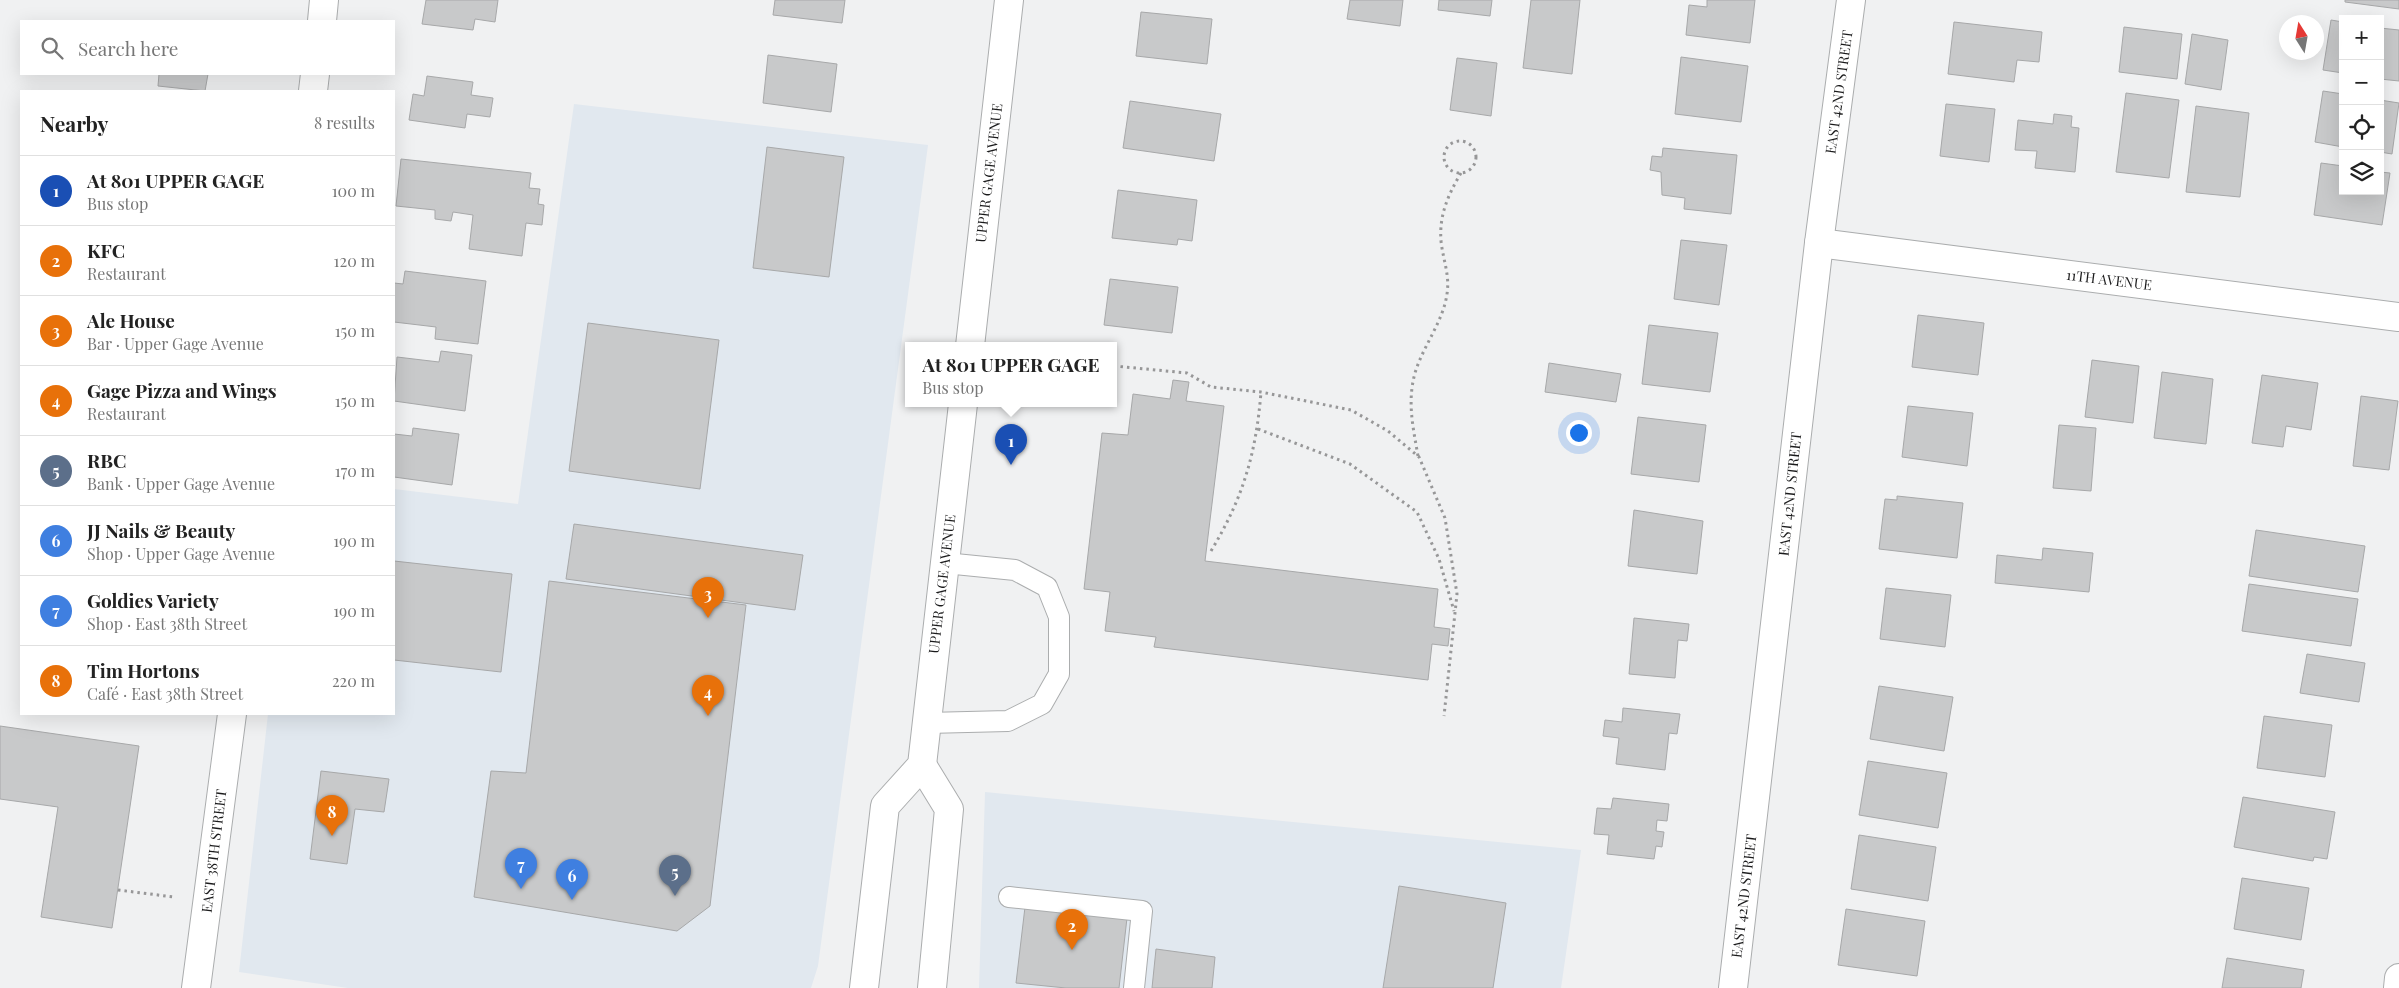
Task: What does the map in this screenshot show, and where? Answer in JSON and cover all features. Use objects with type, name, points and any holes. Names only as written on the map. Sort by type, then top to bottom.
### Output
[{"type":"street","points":[[322,20],[324,0]]},
{"type":"street","name":"UPPER GAGE AVENUE","points":[[970,342],[1009,0]]},
{"type":"street","name":"EAST 42ND STREET","points":[[1733,988],[1819,243],[1851,0]]},
{"type":"street","points":[[313,90],[315,75]]},
{"type":"street","name":"11TH AVENUE","points":[[1819,243],[2399,317]]},
{"type":"street","name":"UPPER GAGE AVENUE","points":[[922,765],[963,407]]},
{"type":"street","name":"EAST 38TH STREET","points":[[196,988],[232,715]]},
{"type":"street","points":[[864,988],[885,806],[922,765],[949,810],[932,988]]},
{"type":"street","points":[[2398,988],[2399,978]]},
{"type":"lane","points":[[926,723],[1008,721],[1042,704],[1059,674],[1059,617],[1047,587],[1015,570],[945,564]]},
{"type":"lane","points":[[1009,897],[1142,911],[1134,988]]},
{"type":"path","points":[[1444,716],[1456,594],[1445,518],[1419,457],[1409,409],[1415,372],[1447,296],[1448,272],[1441,242],[1442,217],[1448,196],[1461,173],[1473,166],[1475,156],[1468,144],[1458,142],[1448,146],[1444,161],[1450,170],[1461,173]]},
{"type":"path","points":[[1117,366],[1187,372],[1211,387],[1261,392],[1351,410],[1388,431],[1419,457]]},
{"type":"path","points":[[1211,551],[1234,510],[1247,474],[1258,429],[1261,392]]},
{"type":"path","points":[[1258,429],[1350,464],[1417,512],[1439,559],[1454,614]]},
{"type":"path","points":[[118,890],[207,901]]},
{"type":"shaded area","points":[[574,104],[928,145],[818,966],[811,988],[348,988],[239,972],[268,715],[395,715],[395,489],[518,504]]},
{"type":"shaded area","points":[[985,792],[1581,850],[1561,988],[979,988]]},
{"type":"building","points":[[426,0],[498,0],[495,22],[475,19],[473,30],[422,24]]},
{"type":"building","points":[[775,0],[845,0],[842,23],[773,15]]},
{"type":"building","points":[[1350,0],[1403,0],[1400,26],[1347,19]]},
{"type":"building","points":[[1439,0],[1492,0],[1490,16],[1438,10]]},
{"type":"building","points":[[1531,0],[1580,0],[1572,74],[1523,68]]},
{"type":"building","points":[[1707,0],[1755,0],[1750,43],[1686,35],[1689,5],[1707,7]]},
{"type":"building","points":[[2345,0],[2399,0],[2399,9],[2345,2]]},
{"type":"building","points":[[1141,12],[1212,19],[1207,64],[1136,56]]},
{"type":"building","points":[[2331,20],[2339,21],[2339,72],[2323,70]]},
{"type":"building","points":[[1954,22],[2042,32],[2039,62],[2017,60],[2014,82],[1948,74]]},
{"type":"building","points":[[2124,27],[2182,34],[2177,79],[2119,72]]},
{"type":"building","points":[[2384,28],[2399,30],[2399,81],[2384,79]]},
{"type":"building","points":[[2192,34],[2228,40],[2221,90],[2185,84]]},
{"type":"building","points":[[768,55],[837,64],[831,112],[763,103]]},
{"type":"building","points":[[1681,57],[1748,66],[1741,122],[1675,114]]},
{"type":"building","points":[[1457,58],[1497,63],[1491,116],[1450,110]]},
{"type":"building","points":[[159,75],[208,75],[205,90],[158,86]]},
{"type":"building","points":[[427,76],[473,82],[471,95],[493,98],[490,117],[467,114],[465,128],[409,120],[413,94],[424,96]]},
{"type":"building","points":[[2323,91],[2339,93],[2339,146],[2315,142]]},
{"type":"building","points":[[2126,93],[2179,100],[2169,178],[2116,172]]},
{"type":"building","points":[[1130,101],[1221,114],[1214,161],[1123,148]]},
{"type":"building","points":[[2384,101],[2399,103],[2392,154],[2384,153]]},
{"type":"building","points":[[1946,104],[1995,109],[1989,162],[1940,156]]},
{"type":"building","points":[[2196,106],[2249,113],[2240,197],[2186,192]]},
{"type":"building","points":[[2054,114],[2072,116],[2071,127],[2079,128],[2075,172],[2035,168],[2037,151],[2015,150],[2018,120],[2053,124]]},
{"type":"building","points":[[767,147],[844,157],[829,277],[753,268]]},
{"type":"building","points":[[1663,148],[1737,155],[1731,214],[1684,209],[1685,198],[1662,195],[1661,172],[1650,170],[1652,156],[1662,157]]},
{"type":"building","points":[[401,159],[531,173],[529,188],[540,189],[538,204],[544,205],[542,225],[526,223],[522,256],[469,249],[473,215],[453,212],[451,221],[435,219],[435,210],[396,206]]},
{"type":"building","points":[[2321,163],[2339,165],[2339,195],[2384,195],[2384,172],[2390,173],[2382,225],[2314,215]]},
{"type":"building","points":[[1118,190],[1197,200],[1192,241],[1178,239],[1177,245],[1112,238]]},
{"type":"building","points":[[1681,240],[1727,245],[1719,305],[1674,299]]},
{"type":"building","points":[[405,271],[486,281],[478,344],[435,339],[436,327],[395,322],[395,283],[403,284]]},
{"type":"building","points":[[1110,279],[1178,287],[1172,333],[1104,325]]},
{"type":"building","points":[[1918,315],[1984,323],[1978,375],[1912,367]]},
{"type":"building","points":[[588,323],[719,340],[700,489],[569,471]]},
{"type":"building","points":[[1649,325],[1718,333],[1710,392],[1642,384]]},
{"type":"building","points":[[441,351],[472,355],[465,411],[395,401],[397,357],[439,362]]},
{"type":"building","points":[[2092,360],[2139,366],[2133,423],[2085,417]]},
{"type":"building","points":[[1549,363],[1621,374],[1616,402],[1545,392]]},
{"type":"building","points":[[2162,372],[2213,379],[2206,444],[2154,438]]},
{"type":"building","points":[[2262,375],[2318,383],[2311,430],[2286,426],[2283,447],[2252,443]]},
{"type":"building","points":[[1173,380],[1189,382],[1186,401],[1224,406],[1205,561],[1438,589],[1434,627],[1450,629],[1448,646],[1432,644],[1428,680],[1154,647],[1156,637],[1105,631],[1110,592],[1084,589],[1102,433],[1128,435],[1133,394],[1170,399]]},
{"type":"building","points":[[2361,396],[2398,401],[2389,470],[2353,466]]},
{"type":"building","points":[[1908,406],[1973,413],[1967,466],[1902,457]]},
{"type":"building","points":[[1638,417],[1706,425],[1699,482],[1631,474]]},
{"type":"building","points":[[2059,425],[2096,428],[2091,491],[2053,488]]},
{"type":"building","points":[[413,428],[459,434],[452,485],[395,477],[395,434],[412,436]]},
{"type":"building","points":[[1897,496],[1963,503],[1957,558],[1879,549],[1885,499],[1897,500]]},
{"type":"building","points":[[1634,510],[1703,521],[1697,574],[1628,566]]},
{"type":"building","points":[[574,524],[803,555],[795,610],[566,579]]},
{"type":"building","points":[[2256,530],[2365,546],[2358,592],[2249,576]]},
{"type":"building","points":[[2043,548],[2093,553],[2089,592],[1995,583],[1997,555],[2042,560]]},
{"type":"building","points":[[395,561],[512,574],[501,672],[395,660]]},
{"type":"building","points":[[549,581],[746,605],[710,906],[677,931],[474,897],[491,771],[526,773]]},
{"type":"building","points":[[2249,584],[2358,599],[2351,646],[2242,631]]},
{"type":"building","points":[[1886,588],[1951,595],[1945,647],[1880,639]]},
{"type":"building","points":[[1634,618],[1689,624],[1687,641],[1678,640],[1675,678],[1629,674]]},
{"type":"building","points":[[2307,654],[2365,663],[2359,702],[2300,693]]},
{"type":"building","points":[[1879,686],[1953,697],[1944,751],[1870,739]]},
{"type":"building","points":[[1623,708],[1680,714],[1677,734],[1669,733],[1665,770],[1616,764],[1619,738],[1603,736],[1605,720],[1622,722]]},
{"type":"building","points":[[2264,716],[2332,725],[2325,777],[2257,768]]},
{"type":"building","points":[[0,726],[139,746],[112,928],[41,917],[58,807],[0,799]]},
{"type":"building","points":[[1868,761],[1947,773],[1938,828],[1859,815]]},
{"type":"building","points":[[321,771],[389,779],[384,812],[355,809],[347,864],[310,859]]},
{"type":"building","points":[[2243,797],[2335,812],[2327,859],[2314,857],[2313,861],[2234,847]]},
{"type":"building","points":[[1613,798],[1669,804],[1667,821],[1657,820],[1656,831],[1664,832],[1662,847],[1656,846],[1654,859],[1607,854],[1609,835],[1594,834],[1597,808],[1611,809]]},
{"type":"building","points":[[1859,835],[1936,847],[1928,901],[1851,889]]},
{"type":"building","points":[[2242,878],[2309,888],[2301,940],[2234,929]]},
{"type":"building","points":[[1399,886],[1506,903],[1493,988],[1383,988]]},
{"type":"building","points":[[1025,907],[1127,918],[1119,988],[1066,988],[1016,983]]},
{"type":"building","points":[[1846,909],[1925,921],[1917,976],[1838,965]]},
{"type":"building","points":[[1156,949],[1215,957],[1212,988],[1152,988]]},
{"type":"building","points":[[2227,958],[2304,970],[2301,988],[2222,988]]},
{"type":"place","name":"At 801 UPPER GAGE","points":[[1011,465]]},
{"type":"place","name":"Ale House","points":[[708,618]]},
{"type":"place","name":"Gage Pizza and Wings","points":[[708,716]]},
{"type":"place","name":"Tim Hortons","points":[[332,836]]},
{"type":"place","name":"Goldies Variety","points":[[521,889]]},
{"type":"place","name":"RBC","points":[[675,896]]},
{"type":"place","name":"JJ Nails & Beauty","points":[[572,900]]},
{"type":"place","name":"KFC","points":[[1072,950]]}]
